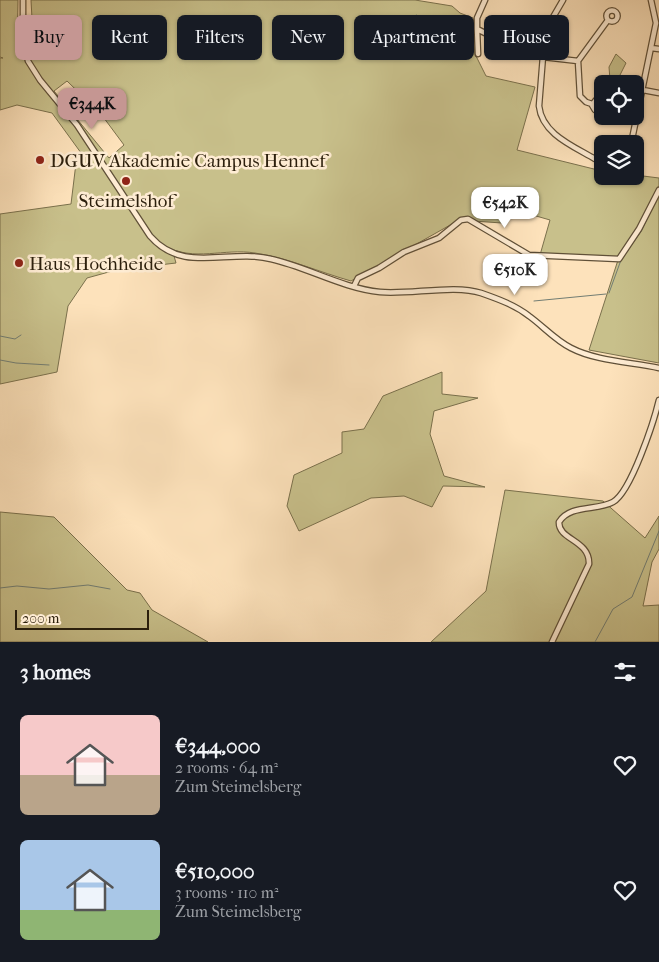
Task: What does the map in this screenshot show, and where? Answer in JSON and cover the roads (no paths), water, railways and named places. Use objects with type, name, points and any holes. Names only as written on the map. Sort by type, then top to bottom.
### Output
[{"type":"street","points":[[23,0],[23,38],[28,61],[40,80],[77,125],[158,245],[177,256],[186,258],[236,255],[270,258],[378,292],[464,290],[479,292],[512,305],[558,340],[578,351],[659,368]]},
{"type":"street","points":[[478,54],[477,18],[485,0]]},
{"type":"street","points":[[554,15],[563,0]]},
{"type":"street","points":[[644,81],[656,23],[651,0]]},
{"type":"street","points":[[594,107],[580,96],[578,61],[608,20]]},
{"type":"street","points":[[476,29],[484,33]]},
{"type":"street","points":[[651,48],[659,49]]},
{"type":"street","points":[[543,60],[538,106],[540,118],[551,132],[594,159]]},
{"type":"street","points":[[569,60],[578,61]]},
{"type":"street","points":[[644,90],[659,93]]},
{"type":"street","points":[[354,286],[358,278],[379,268],[404,252],[439,238],[461,220],[468,219],[529,255],[619,259],[640,230],[659,190]]},
{"type":"street","points":[[552,642],[589,564],[586,549],[562,531],[559,522],[571,513],[616,500],[640,457],[659,400]]},
{"type":"waterway","points":[[609,293],[621,260],[642,230],[658,196]]},
{"type":"waterway","points":[[534,301],[606,294]]},
{"type":"waterway","points":[[0,336],[15,339],[21,335]]},
{"type":"waterway","points":[[0,360],[49,365]]},
{"type":"waterway","points":[[595,642],[613,609],[632,597],[659,531]]},
{"type":"waterway","points":[[0,588],[17,586],[49,589],[88,585],[110,589]]},
{"type":"place","name":"DGUV Akademie Campus Hennef","points":[[40,160]]},
{"type":"place","name":"Steimelshof","points":[[126,181]]},
{"type":"place","name":"Haus Hochheide","points":[[19,263]]}]
